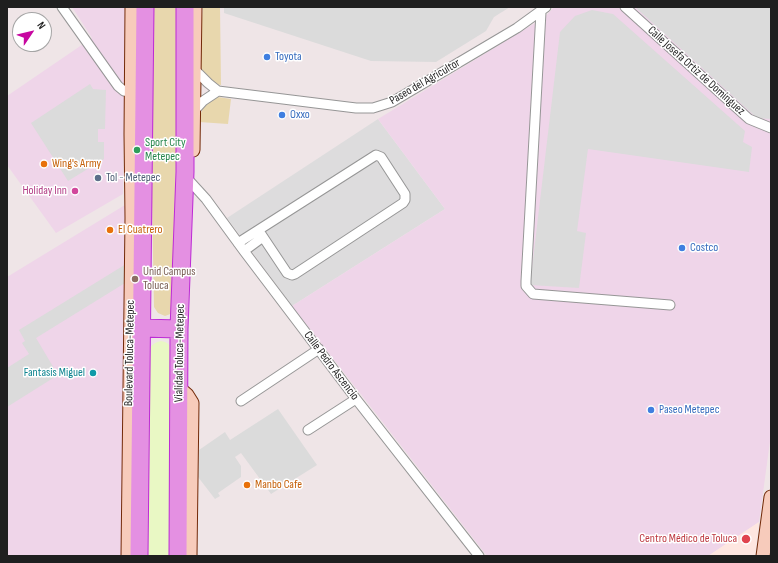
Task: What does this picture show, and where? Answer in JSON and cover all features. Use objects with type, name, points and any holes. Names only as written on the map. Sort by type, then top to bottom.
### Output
[{"type":"highway","points":[[139,556],[141,328],[137,210],[137,94],[145,7]]},
{"type":"highway","name":"Vialidad Toluca-Metepec","points":[[178,556],[180,389],[179,329],[185,173],[185,7]]},
{"type":"highway","points":[[141,328],[179,329]]},
{"type":"main road","points":[[132,7],[137,94]]},
{"type":"main road","points":[[185,173],[193,158],[195,7]]},
{"type":"main road","name":"Boulevard Toluca-Metepec","points":[[128,556],[137,210]]},
{"type":"main road","points":[[180,389],[192,403],[190,556]]},
{"type":"main road","points":[[763,556],[771,497]]},
{"type":"street","points":[[62,7],[118,86],[124,91],[137,94]]},
{"type":"street","name":"Calle Josefa Ortiz de Domínguez","points":[[625,7],[749,119],[771,128]]},
{"type":"street","points":[[543,9],[526,286],[533,294],[670,305]]},
{"type":"street","name":"Paseo del Agricultor","points":[[218,91],[356,108],[373,108],[392,102],[543,9]]},
{"type":"street","points":[[194,111],[203,101],[218,91],[195,70]]},
{"type":"street","points":[[241,247],[376,155],[381,157],[405,194],[405,200],[403,203],[292,275],[287,273],[261,234]]},
{"type":"street","name":"Calle Pedro Ascencio","points":[[185,173],[356,399],[479,556]]},
{"type":"street","points":[[241,401],[319,349]]},
{"type":"street","points":[[308,430],[356,399]]},
{"type":"shaded area","points":[[72,7],[125,7],[123,194],[56,233],[7,165],[7,96],[92,38]]},
{"type":"shaded area","points":[[151,7],[179,7],[173,313],[165,316],[158,313],[154,307],[151,149]]},
{"type":"shaded area","points":[[203,7],[220,7],[221,85],[214,84],[199,68]]},
{"type":"shaded area","points":[[224,7],[510,7],[494,17],[486,31],[436,62],[371,61],[224,13]]},
{"type":"shaded area","points":[[554,7],[771,7],[771,434],[759,522],[708,556],[487,556],[292,306],[445,209],[378,119],[545,17]]},
{"type":"shaded area","points":[[635,7],[771,7],[771,119],[757,118]]},
{"type":"shaded area","points":[[592,10],[613,14],[745,131],[743,142],[752,147],[749,172],[588,149],[577,231],[586,233],[579,288],[530,285],[560,32],[575,16]]},
{"type":"shaded area","points":[[90,84],[93,89],[106,90],[105,129],[98,129],[98,142],[104,142],[104,159],[68,181],[31,123]]},
{"type":"shaded area","points":[[218,97],[231,99],[228,124],[199,122],[204,106]]},
{"type":"shaded area","points":[[378,119],[445,209],[292,306],[227,218]]},
{"type":"shaded area","points":[[125,205],[121,556],[7,556],[7,277]]},
{"type":"shaded area","points":[[126,264],[125,283],[36,338],[58,375],[7,407],[7,368],[29,354],[22,343],[25,341],[19,330]]},
{"type":"shaded area","points":[[278,409],[317,465],[271,494],[241,453],[235,457],[241,466],[241,477],[218,493],[220,496],[215,499],[198,477],[199,450],[225,432],[230,440]]},
{"type":"shaded area","name":"Centro Médico de Toluca","points":[[759,522],[755,556],[708,556]]},
{"type":"green space","points":[[161,341],[168,344],[172,350],[172,556],[148,556],[148,355],[149,349],[152,345]]},
{"type":"place","name":"Toyota","points":[[267,57]]},
{"type":"place","name":"Oxxo","points":[[282,115]]},
{"type":"place","name":"Sport City Metepec","points":[[137,150]]},
{"type":"place","name":"Wing's Army","points":[[44,164]]},
{"type":"place","name":"Tol - Metepec","points":[[98,178]]},
{"type":"place","name":"Holiday Inn","points":[[75,191]]},
{"type":"place","name":"El Cuatrero","points":[[110,230]]},
{"type":"place","name":"Costco","points":[[682,248]]},
{"type":"place","name":"Unid Campus Toluca","points":[[135,279]]},
{"type":"place","name":"Fantasis Miguel","points":[[93,373]]},
{"type":"place","name":"Paseo Metepec","points":[[651,410]]},
{"type":"place","name":"Manbo Cafe","points":[[247,485]]},
{"type":"place","name":"Centro Médico de Toluca","points":[[746,539]]}]
